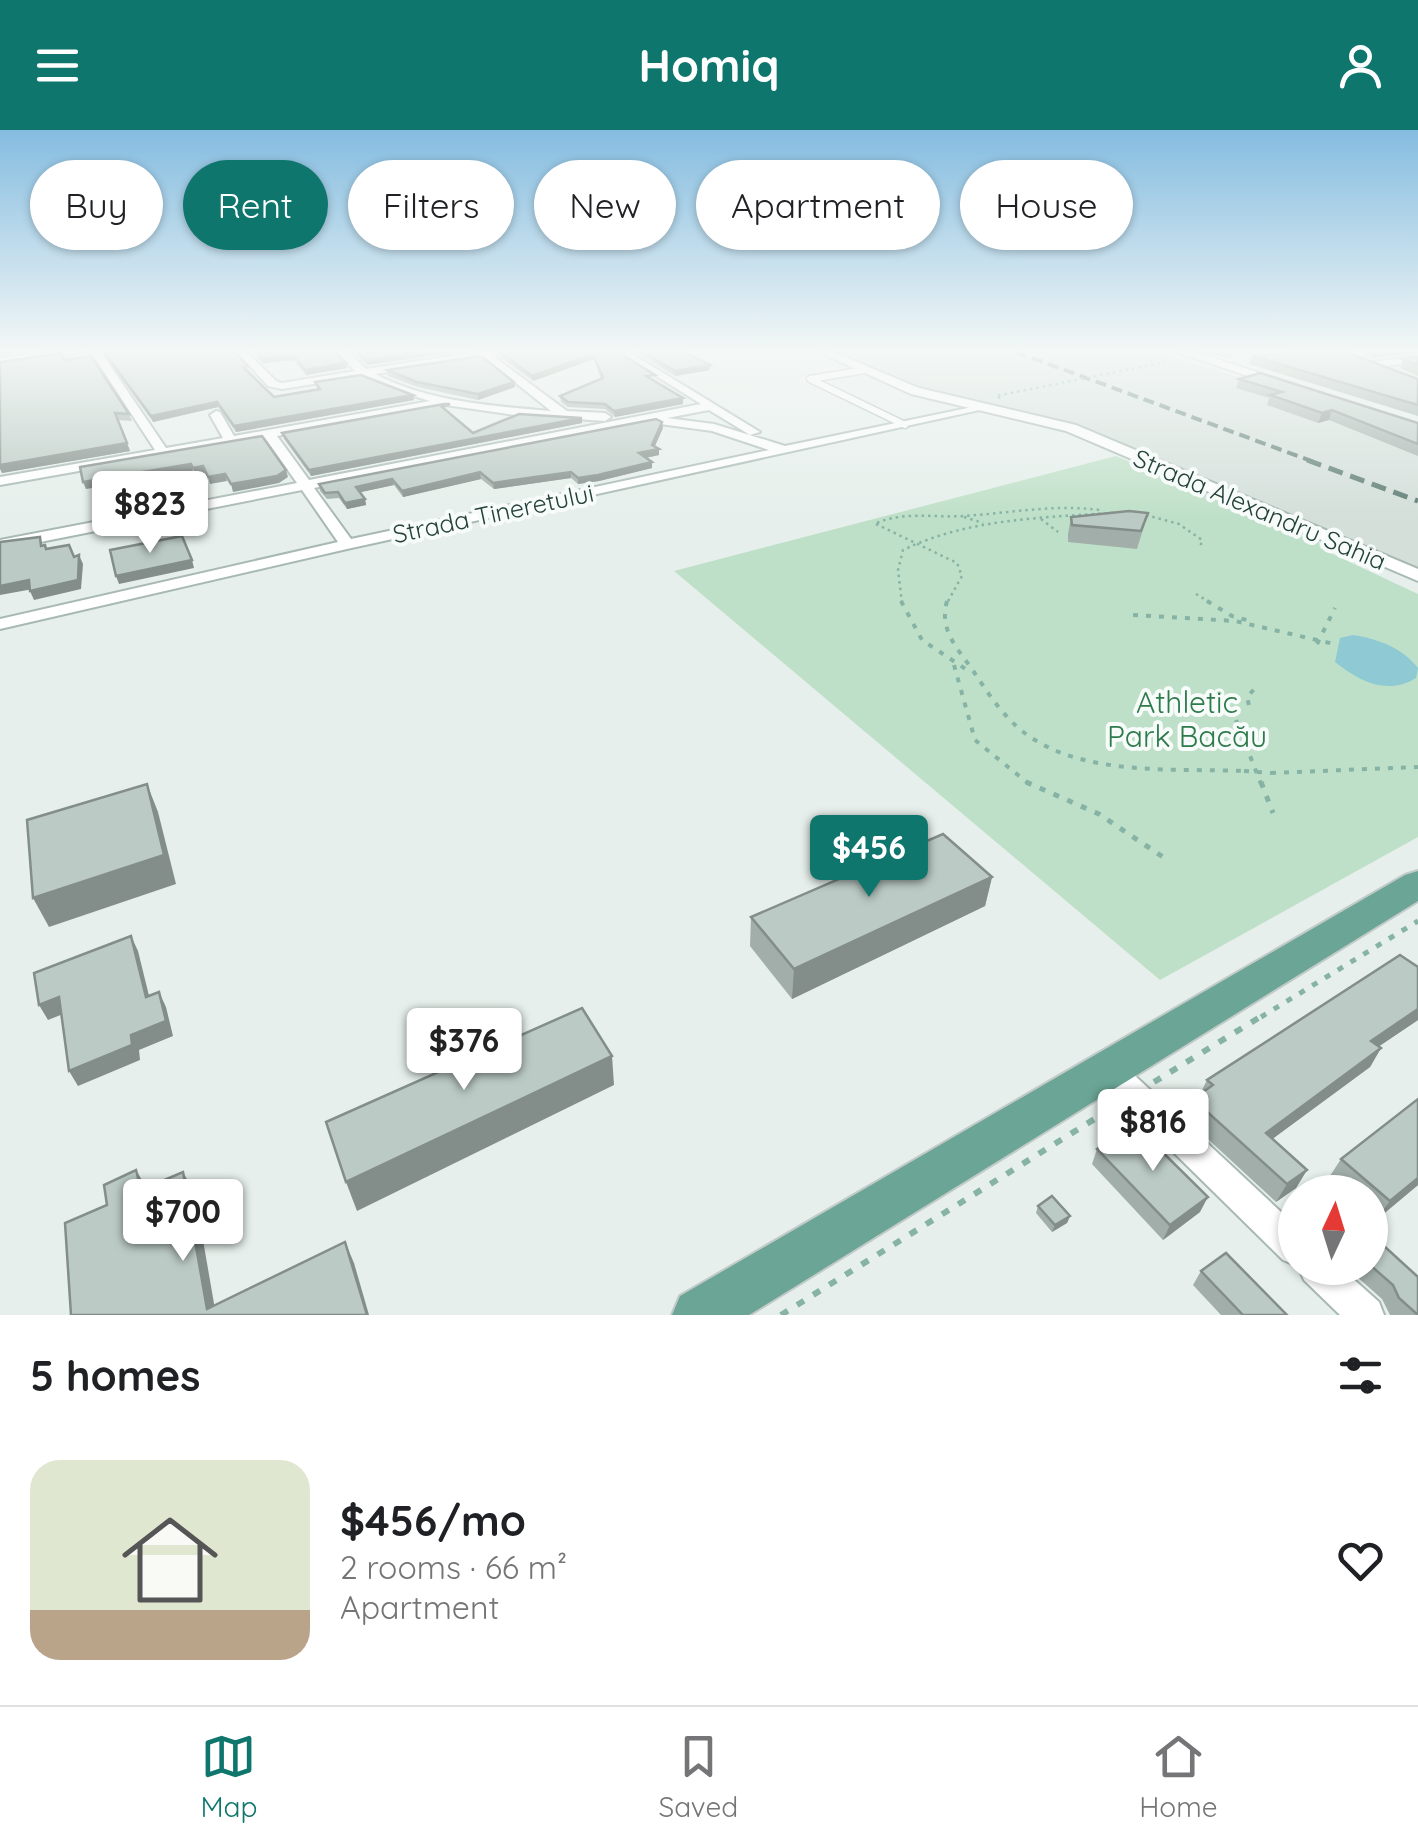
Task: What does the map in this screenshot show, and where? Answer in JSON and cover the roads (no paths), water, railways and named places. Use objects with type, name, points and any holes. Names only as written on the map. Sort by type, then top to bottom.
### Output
[{"type":"main road","points":[[699,1315],[1122,1082],[1418,884]]},
{"type":"street","points":[[133,407],[163,452]]},
{"type":"street","points":[[0,480],[417,407]]},
{"type":"street","points":[[485,407],[637,418],[714,428],[786,451]]},
{"type":"street","points":[[555,407],[564,415]]},
{"type":"street","points":[[0,545],[702,407]]},
{"type":"street","points":[[712,407],[786,451]]},
{"type":"street","name":"Strada Tineretului","points":[[0,624],[977,407]]},
{"type":"street","name":"Strada Alexandru Sahia","points":[[1007,407],[1071,428],[1418,576]]},
{"type":"street","points":[[216,415],[230,440]]},
{"type":"street","points":[[268,434],[347,544]]},
{"type":"street","points":[[1122,1082],[1278,1232]]},
{"type":"street","points":[[1334,1285],[1366,1315]]},
{"type":"lane","points":[[868,407],[905,425]]},
{"type":"water","points":[[1353,635],[1397,650],[1418,668],[1416,678],[1384,686],[1344,669],[1335,662],[1340,638]]},
{"type":"railway","points":[[1166,407],[1314,462]]},
{"type":"railway","points":[[1307,460],[1418,501]]},
{"type":"park label","name":"Athletic Park Bacău","points":[[1187,719]]}]
